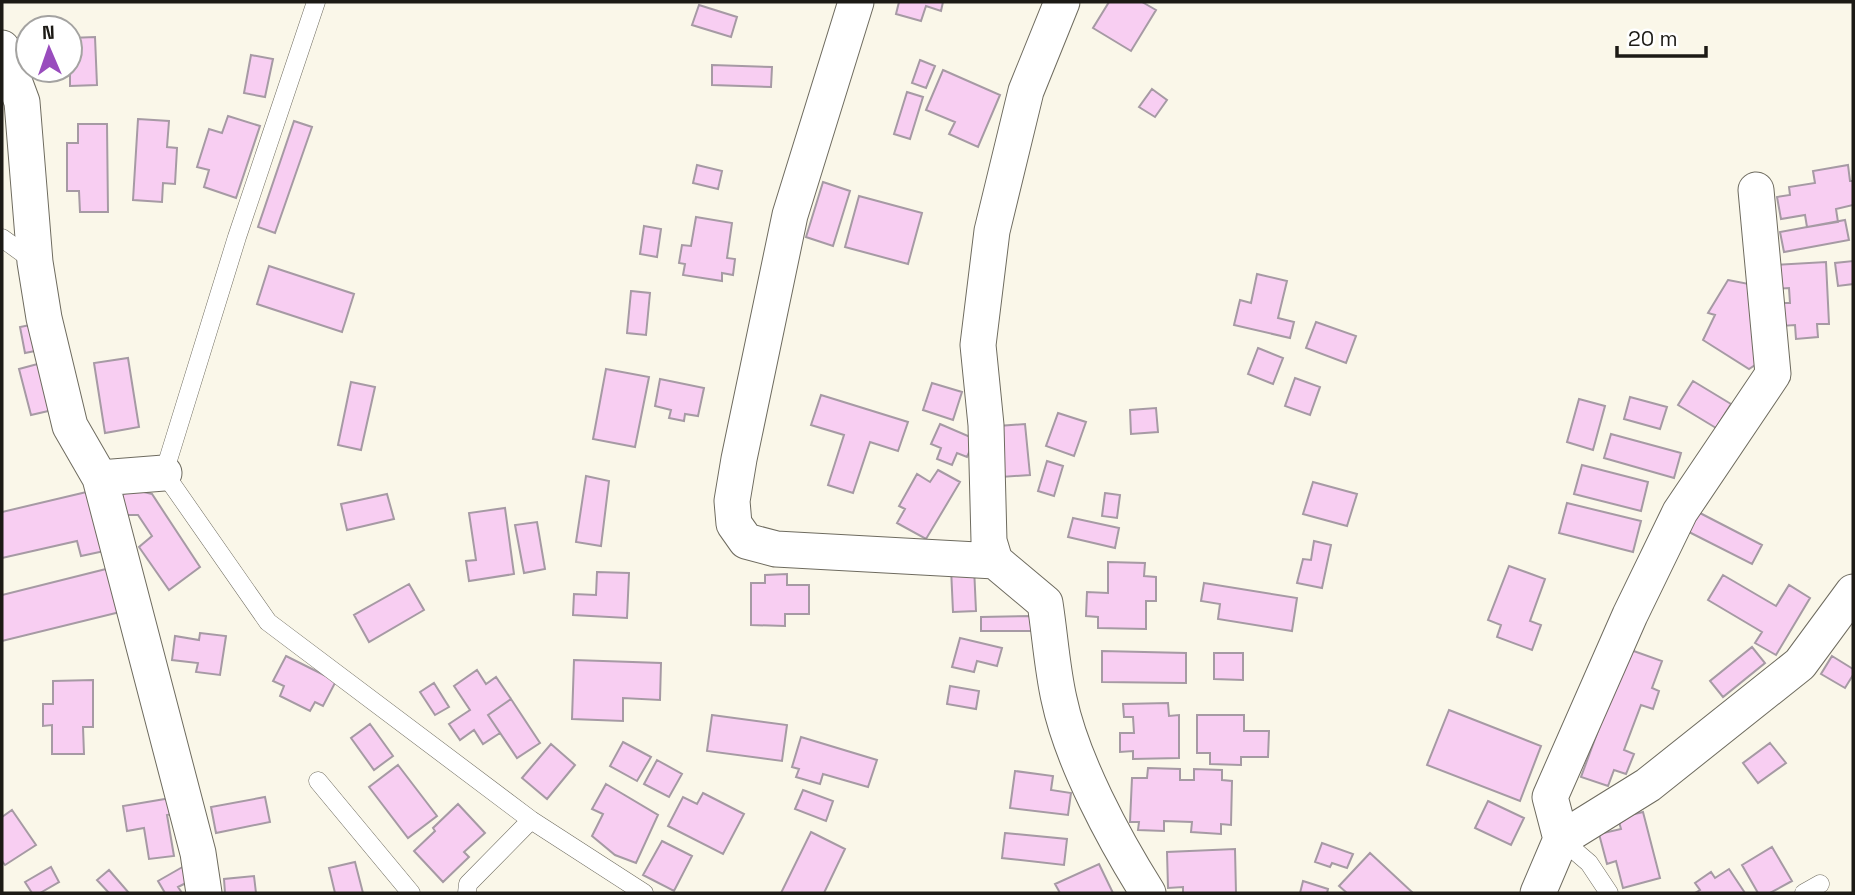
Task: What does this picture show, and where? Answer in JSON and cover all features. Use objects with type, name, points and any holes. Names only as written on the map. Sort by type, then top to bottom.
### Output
[{"type":"street","points":[[856,2],[790,215],[739,459],[732,500],[734,524],[746,541],[776,549],[995,561]]},
{"type":"street","points":[[1062,2],[1026,91],[992,231],[978,345],[986,425],[989,541],[995,561],[1045,603],[1059,699],[1076,751],[1101,808],[1147,893]]},
{"type":"street","points":[[2,48],[22,102],[35,262],[44,318],[70,426],[100,478],[198,853],[204,893]]},
{"type":"street","points":[[1561,839],[1550,797],[1630,615],[1680,512],[1773,374],[1756,190]]},
{"type":"street","points":[[100,478],[164,473]]},
{"type":"street","points":[[1538,893],[1561,839],[1648,785],[1800,664],[1853,592]]},
{"type":"lane","points":[[316,2],[237,237],[164,473],[268,622],[531,820],[644,893]]},
{"type":"lane","points":[[2,237],[35,262]]},
{"type":"lane","points":[[318,781],[411,893]]},
{"type":"lane","points":[[467,893],[468,884],[531,820]]},
{"type":"lane","points":[[1561,839],[1589,863],[1609,893]]},
{"type":"building","points":[[899,2],[943,2],[941,11],[926,6],[921,21],[896,14]]},
{"type":"building","points":[[1109,2],[1142,2],[1156,10],[1131,51],[1093,28]]},
{"type":"building","points":[[699,5],[737,17],[731,37],[692,25]]},
{"type":"building","points":[[84,37],[95,37],[97,85],[70,86],[84,84]]},
{"type":"building","points":[[251,55],[273,59],[265,97],[244,93]]},
{"type":"building","points":[[920,60],[935,66],[926,88],[912,83]]},
{"type":"building","points":[[712,65],[772,67],[771,87],[712,85]]},
{"type":"building","points":[[943,70],[1000,95],[978,147],[949,134],[955,122],[926,110]]},
{"type":"building","points":[[1152,89],[1167,100],[1155,117],[1139,107]]},
{"type":"building","points":[[907,92],[923,97],[910,139],[894,134]]},
{"type":"building","points":[[228,116],[260,126],[236,198],[204,187],[209,170],[197,167],[209,129],[222,133]]},
{"type":"building","points":[[138,119],[169,121],[167,147],[177,148],[175,184],[163,183],[162,202],[133,200]]},
{"type":"building","points":[[294,121],[312,127],[275,233],[258,227]]},
{"type":"building","points":[[78,124],[107,124],[108,212],[80,212],[79,191],[67,191],[67,143],[78,143]]},
{"type":"building","points":[[697,165],[722,171],[718,189],[693,183]]},
{"type":"building","points":[[1848,165],[1850,181],[1853,181],[1853,205],[1836,209],[1838,222],[1807,227],[1805,215],[1781,219],[1777,197],[1790,195],[1789,187],[1815,183],[1813,171]]},
{"type":"building","points":[[823,182],[850,191],[833,246],[806,237]]},
{"type":"building","points":[[859,196],[922,213],[908,264],[845,247]]},
{"type":"building","points":[[696,217],[732,223],[727,258],[735,259],[733,275],[722,273],[722,281],[683,275],[685,264],[679,263],[682,245],[691,246]]},
{"type":"building","points":[[1845,220],[1849,240],[1784,252],[1780,232]]},
{"type":"building","points":[[644,226],[661,229],[657,257],[640,254]]},
{"type":"building","points":[[1853,261],[1853,284],[1838,286],[1835,263]]},
{"type":"building","points":[[1826,262],[1829,324],[1817,324],[1818,337],[1796,339],[1795,325],[1781,326],[1780,303],[1790,303],[1789,288],[1776,289],[1775,265]]},
{"type":"building","points":[[269,266],[354,294],[342,332],[257,304]]},
{"type":"building","points":[[1257,274],[1287,281],[1278,318],[1294,322],[1290,338],[1234,325],[1240,300],[1251,303]]},
{"type":"building","points":[[1728,280],[1749,284],[1758,363],[1749,369],[1703,340],[1715,315],[1708,313]]},
{"type":"building","points":[[631,291],[650,293],[646,335],[627,333]]},
{"type":"building","points":[[1316,322],[1356,336],[1346,363],[1306,348]]},
{"type":"building","points":[[40,323],[45,349],[25,353],[20,327]]},
{"type":"building","points":[[1258,348],[1283,358],[1273,384],[1248,374]]},
{"type":"building","points":[[128,358],[139,427],[105,433],[94,363]]},
{"type":"building","points":[[45,362],[57,409],[31,415],[19,369]]},
{"type":"building","points":[[606,369],[649,377],[635,447],[593,439]]},
{"type":"building","points":[[1295,378],[1320,387],[1310,415],[1285,406]]},
{"type":"building","points":[[660,379],[704,388],[698,416],[685,414],[684,421],[669,418],[671,410],[655,406]]},
{"type":"building","points":[[1693,381],[1731,404],[1716,428],[1678,405]]},
{"type":"building","points":[[351,382],[375,387],[361,450],[338,445]]},
{"type":"building","points":[[932,383],[962,392],[953,420],[923,410]]},
{"type":"building","points":[[821,395],[908,422],[898,451],[870,442],[853,493],[828,485],[844,435],[811,425]]},
{"type":"building","points":[[1630,397],[1667,407],[1660,429],[1624,419]]},
{"type":"building","points":[[1579,399],[1605,406],[1593,450],[1567,442]]},
{"type":"building","points":[[1156,408],[1158,432],[1131,434],[1130,410]]},
{"type":"building","points":[[1058,413],[1086,422],[1074,456],[1046,446]]},
{"type":"building","points":[[940,424],[975,439],[967,457],[957,453],[952,465],[937,459],[941,448],[931,444]]},
{"type":"building","points":[[1025,424],[1030,475],[1001,477],[998,426]]},
{"type":"building","points":[[1611,434],[1681,453],[1674,478],[1604,458]]},
{"type":"building","points":[[1047,461],[1063,466],[1054,496],[1038,491]]},
{"type":"building","points":[[1582,465],[1648,482],[1641,511],[1574,494]]},
{"type":"building","points":[[938,470],[960,482],[926,539],[897,523],[905,509],[899,506],[917,474],[930,482]]},
{"type":"building","points":[[586,476],[609,481],[601,546],[576,542]]},
{"type":"building","points":[[1313,482],[1357,494],[1347,526],[1303,514]]},
{"type":"building","points":[[95,490],[109,550],[81,556],[77,541],[2,558],[2,512]]},
{"type":"building","points":[[136,490],[152,494],[200,567],[169,590],[139,547],[152,536],[138,515],[126,515],[122,494]]},
{"type":"building","points":[[1105,493],[1120,495],[1117,518],[1102,516]]},
{"type":"building","points":[[387,494],[394,519],[347,530],[341,504]]},
{"type":"building","points":[[1567,503],[1641,521],[1633,552],[1559,533]]},
{"type":"building","points":[[505,508],[514,574],[469,581],[466,561],[476,560],[469,513]]},
{"type":"building","points":[[1698,512],[1762,545],[1752,564],[1687,531]]},
{"type":"building","points":[[1073,518],[1119,528],[1115,548],[1068,537]]},
{"type":"building","points":[[537,522],[545,569],[524,573],[515,525]]},
{"type":"building","points":[[1314,541],[1331,545],[1322,588],[1297,583],[1303,559],[1311,560]]},
{"type":"building","points":[[1108,562],[1145,563],[1144,576],[1156,577],[1156,601],[1146,601],[1146,629],[1098,628],[1098,617],[1086,616],[1087,592],[1108,593]]},
{"type":"building","points":[[1509,566],[1545,579],[1530,621],[1541,625],[1532,650],[1497,637],[1501,625],[1488,620]]},
{"type":"building","points":[[974,567],[976,611],[953,612],[951,568]]},
{"type":"building","points":[[110,568],[120,612],[2,641],[2,595]]},
{"type":"building","points":[[597,572],[629,573],[627,618],[573,615],[574,594],[596,595]]},
{"type":"building","points":[[787,574],[787,585],[809,585],[809,614],[785,614],[785,626],[751,625],[751,583],[765,583],[765,575]]},
{"type":"building","points":[[1723,575],[1776,606],[1789,585],[1810,598],[1776,655],[1755,643],[1762,632],[1708,600]]},
{"type":"building","points":[[1204,583],[1297,598],[1292,631],[1218,619],[1220,604],[1201,601]]},
{"type":"building","points":[[409,584],[424,610],[369,642],[354,615]]},
{"type":"building","points":[[1031,616],[1031,631],[981,631],[981,617]]},
{"type":"building","points":[[200,633],[226,636],[220,675],[196,672],[198,663],[172,660],[175,636],[199,640]]},
{"type":"building","points":[[960,638],[1002,648],[997,666],[977,661],[974,672],[952,667]]},
{"type":"building","points":[[1752,647],[1765,663],[1723,697],[1710,681]]},
{"type":"building","points":[[1628,649],[1662,661],[1652,688],[1659,691],[1653,709],[1641,705],[1624,750],[1634,754],[1626,774],[1614,770],[1608,786],[1581,777]]},
{"type":"building","points":[[1102,651],[1186,653],[1186,683],[1102,682]]},
{"type":"building","points":[[1214,653],[1243,653],[1243,680],[1214,679]]},
{"type":"building","points":[[286,656],[336,681],[323,706],[315,702],[310,711],[280,696],[284,686],[273,681]]},
{"type":"building","points":[[1832,656],[1853,669],[1853,675],[1845,688],[1821,674]]},
{"type":"building","points":[[574,660],[661,663],[660,700],[623,698],[623,721],[572,719]]},
{"type":"building","points":[[477,670],[486,684],[496,677],[511,699],[488,715],[500,733],[483,744],[474,730],[460,740],[449,724],[470,710],[454,686]]},
{"type":"building","points":[[93,680],[93,727],[83,727],[84,754],[52,754],[52,725],[43,726],[43,704],[53,704],[53,681]]},
{"type":"building","points":[[434,683],[449,707],[435,715],[420,692]]},
{"type":"building","points":[[950,686],[979,691],[976,709],[947,704]]},
{"type":"building","points":[[511,699],[540,743],[517,758],[488,715]]},
{"type":"building","points":[[1168,703],[1169,716],[1179,715],[1179,758],[1133,759],[1133,751],[1120,752],[1120,733],[1134,733],[1133,717],[1124,717],[1123,704]]},
{"type":"building","points":[[1449,710],[1541,746],[1520,801],[1427,765]]},
{"type":"building","points":[[712,715],[787,725],[782,761],[707,751]]},
{"type":"building","points":[[1197,715],[1244,715],[1244,731],[1269,731],[1268,757],[1241,757],[1241,765],[1210,764],[1210,753],[1197,753]]},
{"type":"building","points":[[370,724],[393,756],[374,770],[351,738]]},
{"type":"building","points":[[801,737],[877,760],[868,787],[823,774],[820,784],[796,777],[799,769],[792,767]]},
{"type":"building","points":[[623,742],[651,757],[637,781],[610,766]]},
{"type":"building","points":[[1770,743],[1786,763],[1758,783],[1743,763]]},
{"type":"building","points":[[551,744],[575,765],[547,799],[522,778]]},
{"type":"building","points":[[657,760],[682,774],[669,797],[644,784]]},
{"type":"building","points":[[398,765],[437,816],[408,838],[369,787]]},
{"type":"building","points":[[1148,768],[1180,769],[1180,780],[1194,780],[1194,769],[1222,770],[1222,780],[1232,781],[1231,825],[1221,824],[1221,834],[1191,832],[1192,822],[1164,821],[1164,831],[1138,830],[1139,822],[1130,822],[1132,778],[1147,778]]},
{"type":"building","points":[[1015,771],[1053,776],[1051,790],[1071,793],[1068,815],[1010,808]]},
{"type":"building","points":[[606,784],[658,815],[636,863],[615,855],[592,836],[603,814],[592,809]]},
{"type":"building","points":[[803,790],[833,801],[826,821],[795,809]]},
{"type":"building","points":[[703,793],[744,814],[723,854],[668,826],[683,797],[697,804]]},
{"type":"building","points":[[265,797],[270,822],[216,833],[211,807]]},
{"type":"building","points":[[171,798],[173,814],[167,815],[174,856],[149,859],[144,828],[127,831],[123,806]]},
{"type":"building","points":[[1488,801],[1524,818],[1511,845],[1475,828]]},
{"type":"building","points":[[458,804],[485,833],[464,852],[469,857],[443,882],[414,851]]},
{"type":"building","points":[[12,810],[36,845],[5,865],[2,861],[2,817]]},
{"type":"building","points":[[1643,812],[1660,878],[1623,888],[1616,861],[1607,864],[1599,834],[1621,829],[1618,818]]},
{"type":"building","points":[[811,832],[845,849],[824,893],[781,893]]},
{"type":"building","points":[[1005,833],[1067,839],[1064,865],[1002,858]]},
{"type":"building","points":[[662,841],[692,856],[674,891],[643,875]]},
{"type":"building","points":[[1322,843],[1353,854],[1347,868],[1332,863],[1330,867],[1315,862]]},
{"type":"building","points":[[1772,847],[1792,881],[1770,893],[1758,893],[1742,865]]},
{"type":"building","points":[[1235,849],[1236,893],[1183,893],[1183,887],[1168,888],[1167,852]]},
{"type":"building","points":[[1370,853],[1413,893],[1347,893],[1339,886]]},
{"type":"building","points":[[355,862],[363,893],[335,893],[329,868]]},
{"type":"building","points":[[1099,864],[1113,893],[1060,893],[1055,884]]},
{"type":"building","points":[[186,865],[194,879],[178,887],[182,893],[165,893],[158,881]]},
{"type":"building","points":[[51,867],[59,882],[40,893],[32,893],[25,882]]},
{"type":"building","points":[[1729,869],[1745,893],[1695,893],[1700,890],[1695,883],[1711,872],[1715,878]]},
{"type":"building","points":[[109,870],[129,893],[109,893],[97,880]]},
{"type":"building","points":[[254,876],[256,893],[225,893],[224,879]]},
{"type":"building","points":[[1303,881],[1328,889],[1327,893],[1300,893]]}]
